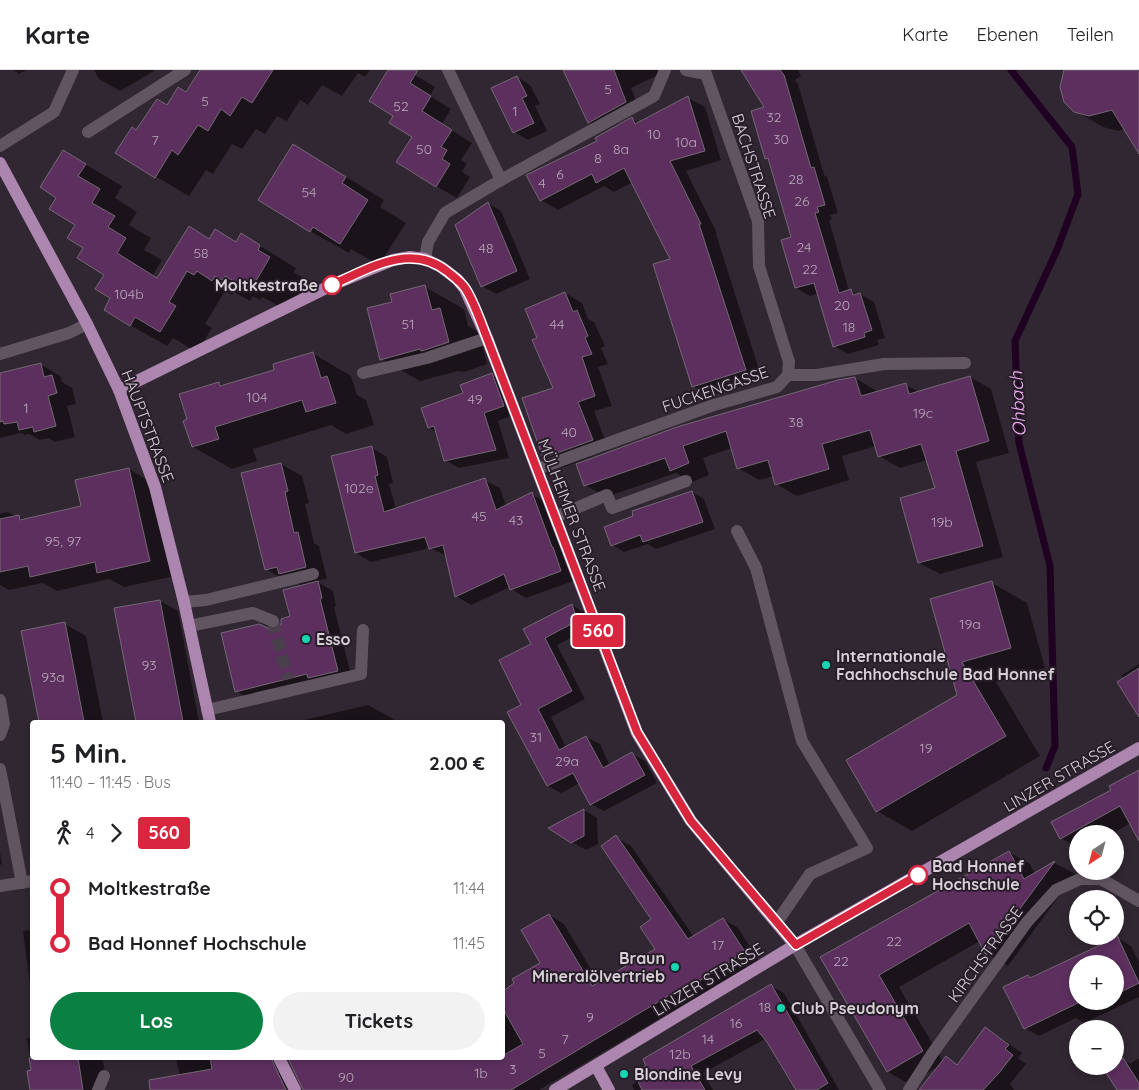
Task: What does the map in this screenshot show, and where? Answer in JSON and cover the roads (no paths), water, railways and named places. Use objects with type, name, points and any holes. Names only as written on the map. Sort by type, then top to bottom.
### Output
[{"type":"main road","name":"HAUPTSTRASSE","points":[[0,163],[87,324],[119,390],[155,487],[184,602],[208,716]]},
{"type":"main road","name":"MÜLHEIMER STRASSE","points":[[119,390],[332,285],[377,265],[392,260],[410,258],[425,259],[441,266],[465,288],[487,338],[637,732],[691,821],[796,945]]},
{"type":"main road","name":"LINZER STRASSE","points":[[554,1090],[796,945],[1139,748]]},
{"type":"main road","points":[[280,1060],[295,1090]]},
{"type":"main road","points":[[596,1066],[609,1090]]},
{"type":"street","points":[[0,146],[54,112],[73,70]]},
{"type":"street","points":[[88,132],[185,70]]},
{"type":"street","points":[[448,70],[501,180]]},
{"type":"street","points":[[425,259],[428,242],[445,214],[501,180],[654,96],[665,70]]},
{"type":"street","name":"BACHSTRASSE","points":[[686,70],[706,74],[758,221],[758,266],[789,362],[788,375]]},
{"type":"street","points":[[0,354],[69,334],[87,324]]},
{"type":"street","points":[[362,373],[427,358],[487,338]]},
{"type":"street","name":"FUCKENGASSE","points":[[537,469],[714,405],[777,387],[788,375],[817,375],[884,364],[965,363]]},
{"type":"street","points":[[555,517],[607,495],[612,508],[686,481]]},
{"type":"street","points":[[737,531],[756,568],[802,741],[867,848],[810,874],[777,922]]},
{"type":"street","points":[[184,602],[206,600],[313,574]]},
{"type":"street","points":[[189,626],[253,612],[273,620]]},
{"type":"street","points":[[208,716],[290,685],[361,674],[363,630]]},
{"type":"street","points":[[0,700],[4,724],[0,735]]},
{"type":"street","points":[[0,769],[27,882],[0,886]]},
{"type":"street","name":"KIRCHSTRASSE","points":[[909,1090],[932,1054],[1027,922],[1056,890],[1080,879],[1101,880],[1139,901]]},
{"type":"street","name":"MÜLHEIMER STRASSE","points":[[796,945],[880,1090]]},
{"type":"street","points":[[98,1090],[104,1076]]},
{"type":"waterway","name":"Ohbach","points":[[1011,70],[1072,147],[1078,194],[1057,250],[1015,341],[1019,443],[1050,566],[1055,746],[1046,768]]},
{"type":"tunnel","points":[[273,621],[288,679]]},
{"type":"place","name":"Moltkestraße","points":[[332,285]]},
{"type":"place","name":"Esso","points":[[306,639]]},
{"type":"place","name":"Internationale Fachhochschule Bad Honnef","points":[[826,665]]},
{"type":"place","name":"Bad Honnef Hochschule","points":[[918,875]]},
{"type":"place","name":"Braun Mineralölvertrieb","points":[[675,967]]},
{"type":"place","name":"Club Pseudonym","points":[[781,1008]]},
{"type":"place","name":"Blondine Levy","points":[[624,1074]]}]
